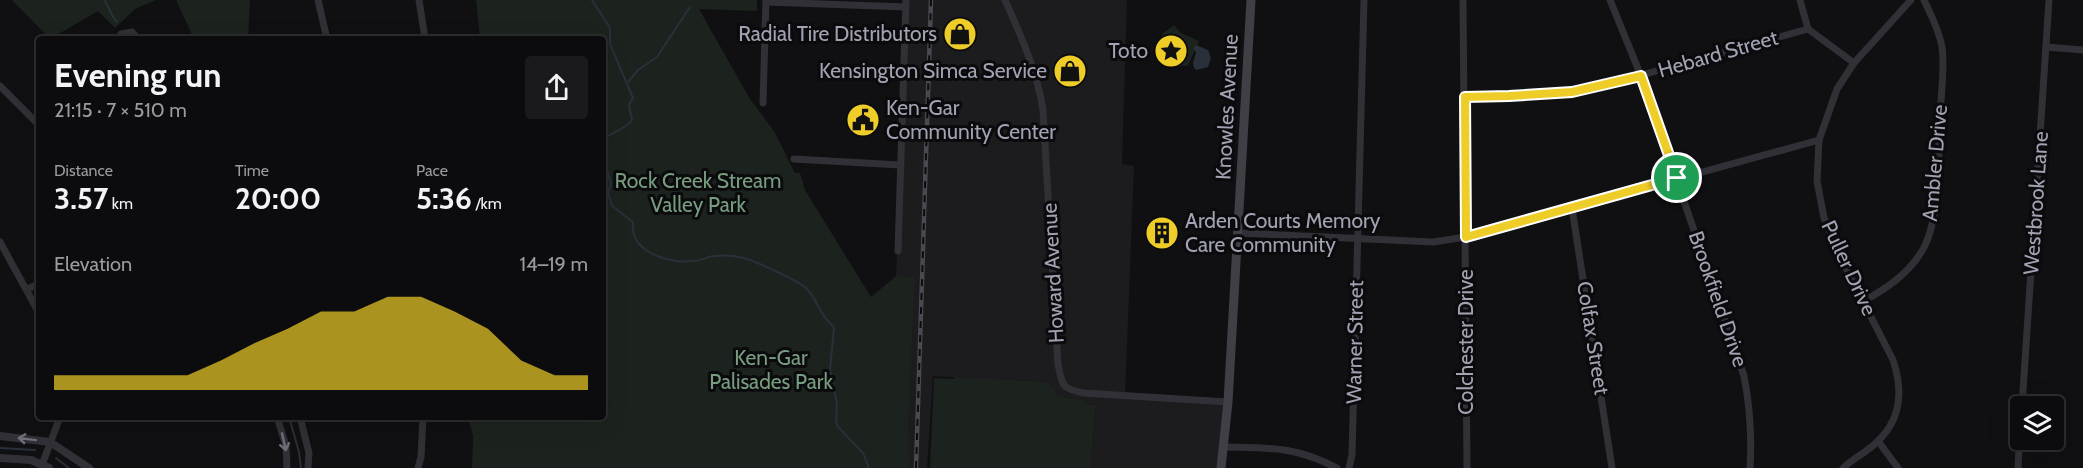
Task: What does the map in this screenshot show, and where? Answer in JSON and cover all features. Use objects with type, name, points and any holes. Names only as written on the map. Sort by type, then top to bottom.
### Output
[{"type":"main road","name":"Knowles Avenue","points":[[1221,468],[1225,447],[1239,233],[1251,0]]},
{"type":"street","points":[[318,0],[326,36]]},
{"type":"street","points":[[420,0],[426,36]]},
{"type":"street","name":"Howard Avenue","points":[[1005,0],[1031,59],[1040,87],[1044,110],[1058,365],[1062,385],[1068,390],[1083,393],[1228,402]]},
{"type":"street","name":"Warner Street","points":[[1349,468],[1352,455],[1362,147],[1364,0]]},
{"type":"street","name":"Colchester Drive","points":[[1463,0],[1467,468]]},
{"type":"street","name":"Brookfield Drive","points":[[1610,0],[1641,76],[1744,376],[1750,405],[1752,437],[1750,468]]},
{"type":"street","points":[[1800,0],[1809,29],[1854,63]]},
{"type":"street","name":"Puller Drive","points":[[1844,468],[1878,441],[1895,417],[1900,395],[1898,375],[1893,360],[1846,268],[1824,218],[1817,182],[1819,140],[1836,89],[1854,63],[1911,0]]},
{"type":"street","name":"Ambler Drive","points":[[1864,301],[1888,287],[1911,267],[1924,249],[1933,219],[1943,61],[1938,32],[1924,0]]},
{"type":"street","name":"Westbrook Lane","points":[[2023,396],[2049,0]]},
{"type":"street","points":[[763,103],[766,1],[906,4],[898,251]]},
{"type":"street","name":"Hebard Street","points":[[1465,97],[1572,92],[1641,76],[1809,29]]},
{"type":"street","points":[[120,36],[132,32],[135,36]]},
{"type":"street","points":[[2046,47],[2083,50]]},
{"type":"street","points":[[0,86],[36,121]]},
{"type":"street","points":[[1239,233],[1433,242],[1466,237],[1819,140]]},
{"type":"street","points":[[794,159],[900,165]]},
{"type":"street","name":"Colfax Street","points":[[1572,208],[1612,468]]},
{"type":"street","points":[[0,242],[36,307]]},
{"type":"street","points":[[27,289],[36,285]]},
{"type":"street","points":[[0,458],[31,460],[45,466],[50,442],[59,420]]},
{"type":"street","points":[[278,420],[286,447],[287,468]]},
{"type":"street","points":[[301,420],[309,453],[308,468]]},
{"type":"street","points":[[418,468],[421,457],[423,420]]},
{"type":"street","points":[[0,436],[50,442],[88,468]]},
{"type":"street","points":[[1878,441],[1898,468]]},
{"type":"street","points":[[1225,447],[1291,450],[1337,468]]},
{"type":"street","points":[[2018,468],[2019,450]]},
{"type":"shaded area","points":[[906,0],[1127,0],[1122,164],[1134,166],[1125,396],[1228,402],[1221,468],[1090,468],[1096,405],[1050,401],[1048,382],[933,376],[927,468],[906,468],[896,276]]},
{"type":"shaded area","points":[[1196,45],[1208,50],[1211,58],[1208,67],[1196,70],[1194,68],[1196,52],[1193,48]]},
{"type":"green space","points":[[12,0],[156,0],[135,9],[115,28],[98,11],[55,36],[47,36]]},
{"type":"green space","points":[[176,0],[250,0],[248,36],[193,36]]},
{"type":"green space","points":[[476,0],[757,0],[757,11],[699,9],[750,99],[774,131],[795,173],[800,173],[805,190],[871,297],[896,276],[915,278],[908,423],[909,468],[472,468],[473,436],[469,420],[606,420],[606,36],[480,36]]},
{"type":"green space","points":[[1174,25],[1181,33],[1199,41],[1188,66],[1163,65],[1162,34]]},
{"type":"green space","points":[[954,377],[1049,382],[1049,386],[1052,386],[1058,397],[1082,400],[1085,404],[1096,405],[1090,468],[930,468],[934,378],[954,379]]},
{"type":"waterway","points":[[104,0],[117,22]]},
{"type":"waterway","points":[[592,0],[610,28],[610,44],[633,98],[629,105],[632,120],[606,137]]},
{"type":"waterway","points":[[628,82],[638,70],[657,57],[690,7]]},
{"type":"waterway","points":[[606,166],[611,184],[608,193],[612,206],[633,222],[633,232],[637,241],[652,254],[683,261],[696,261],[721,255],[744,258],[786,276],[808,290],[834,327],[830,370],[837,404],[838,427],[863,453],[869,468]]},
{"type":"waterway","points":[[290,420],[301,468]]},
{"type":"waterway","points":[[0,448],[35,450]]},
{"type":"waterway","points":[[56,458],[69,468]]},
{"type":"railway","points":[[916,468],[931,0]]},
{"type":"place","name":"Radial Tire Distributors","points":[[960,34]]},
{"type":"place","name":"Toto","points":[[1171,51]]},
{"type":"place","name":"Kensington Simca Service","points":[[1070,71]]},
{"type":"place","name":"Ken-Gar Community Center","points":[[863,120]]},
{"type":"place","name":"Arden Courts Memory Care Community","points":[[1162,233]]},
{"type":"route","points":[[1641,76],[1677,178],[1466,237],[1465,97],[1572,92],[1602,87],[1641,76]]},
{"type":"park label","name":"Rock Creek Stream Valley Park","points":[[698,193]]},
{"type":"park label","name":"Ken-Gar Palisades Park","points":[[771,370]]}]
